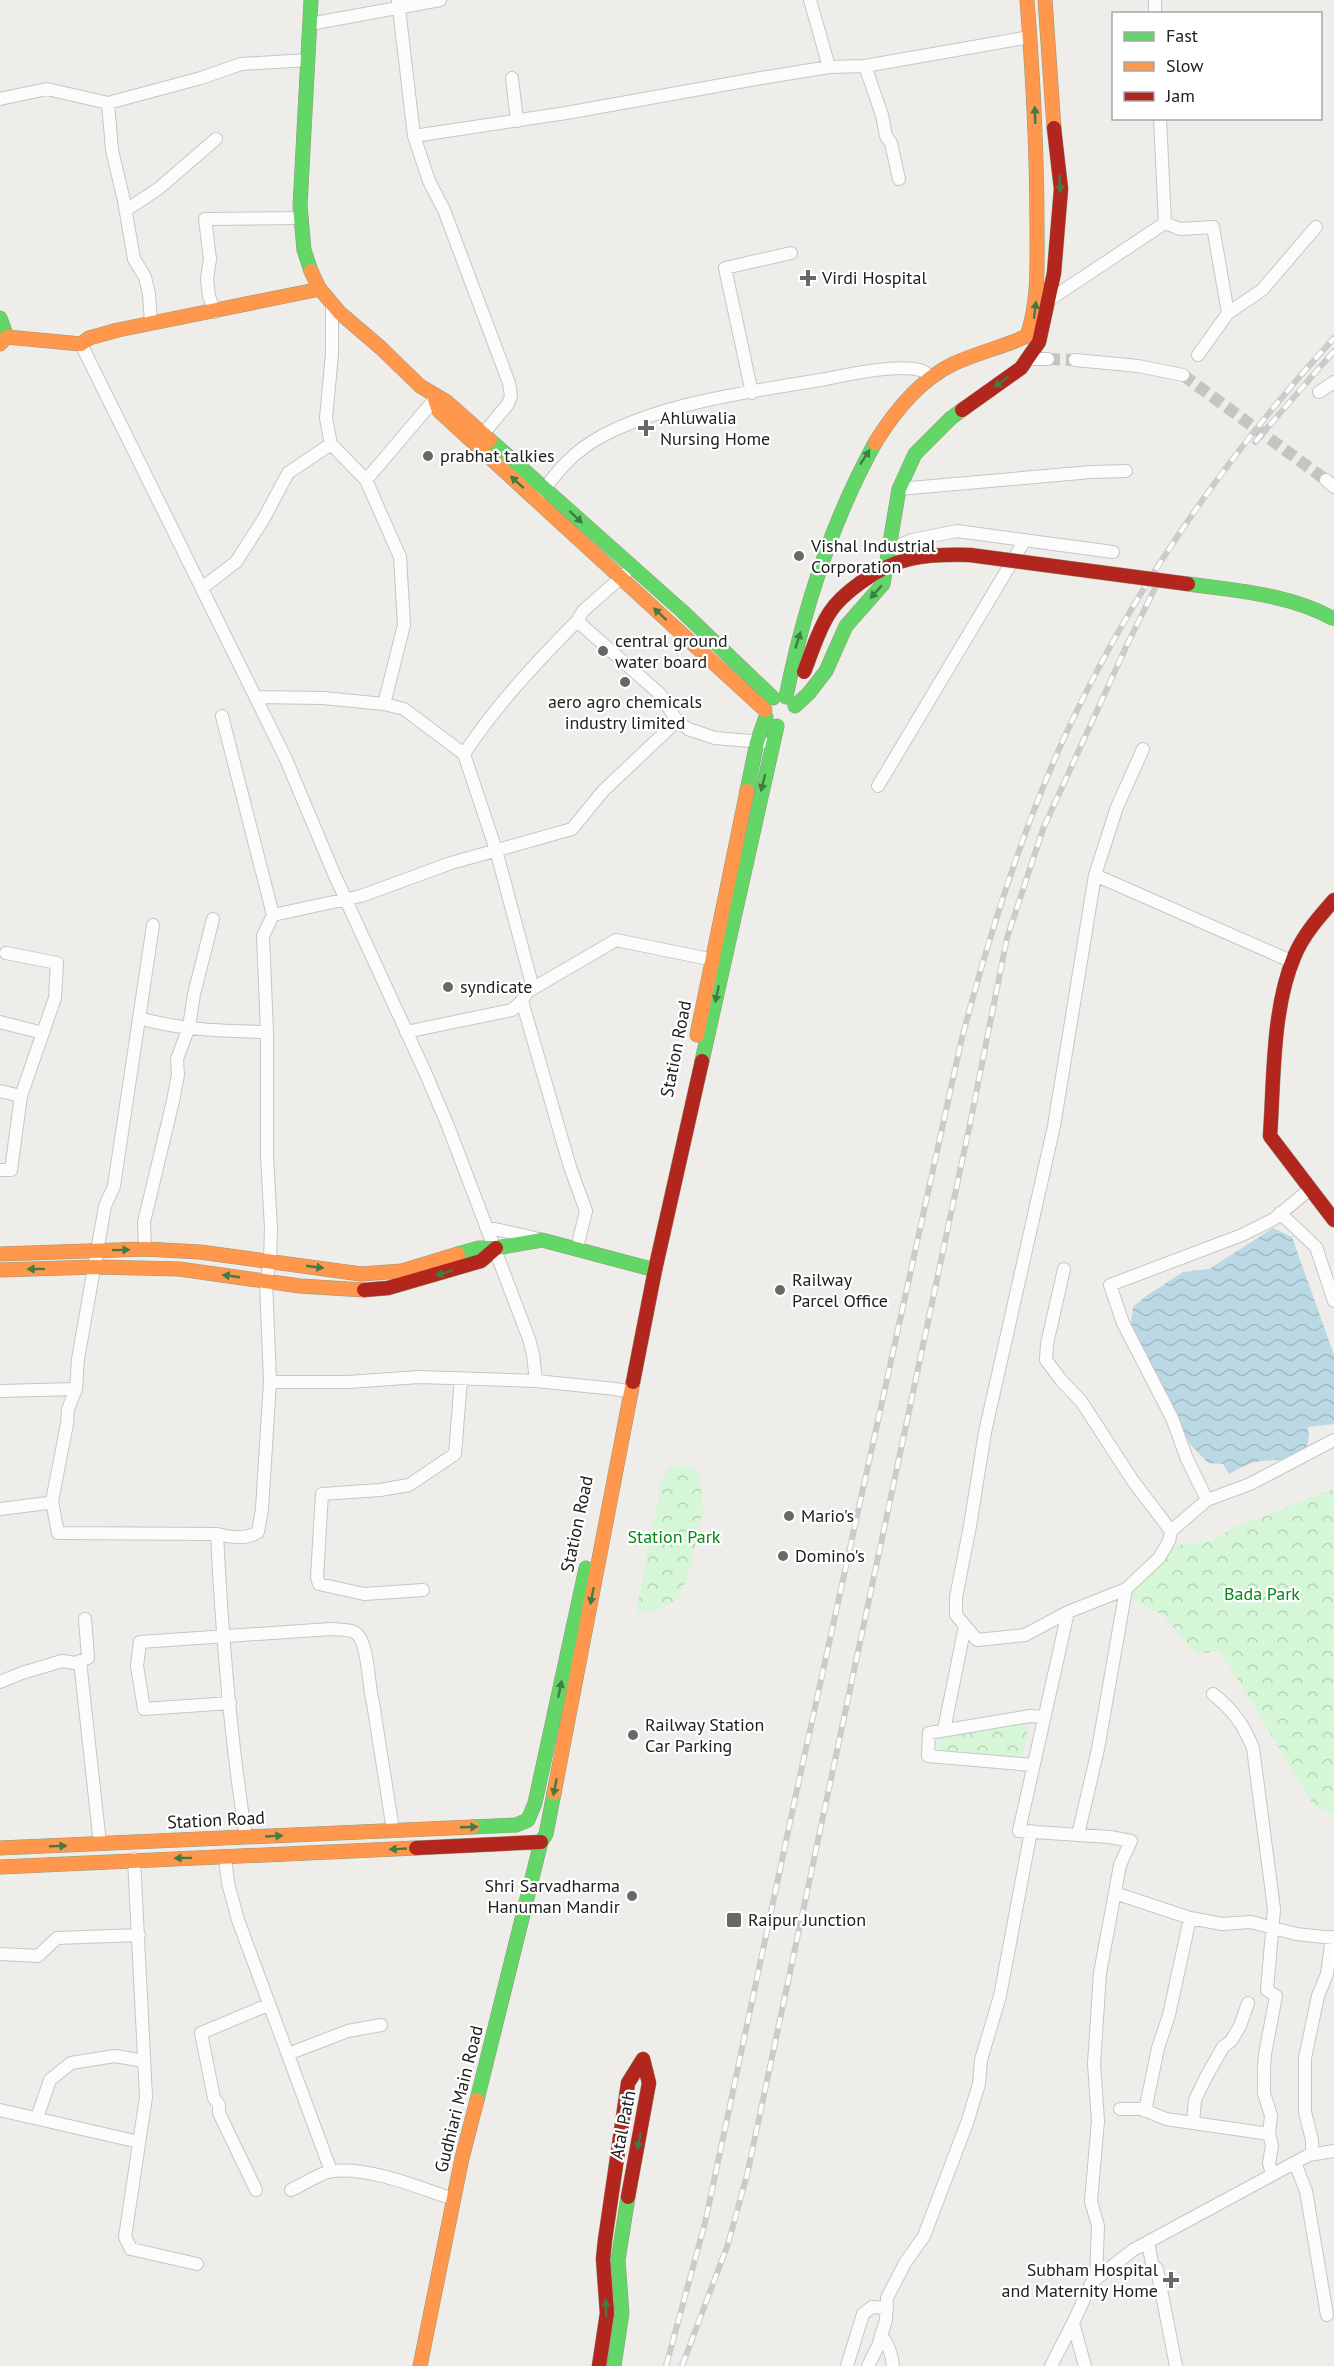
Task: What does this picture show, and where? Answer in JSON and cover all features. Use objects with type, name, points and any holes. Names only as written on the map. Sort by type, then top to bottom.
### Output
[{"type":"street","points":[[311,0],[302,218],[305,253],[320,289],[413,381],[435,399],[447,402],[478,439],[536,500],[621,578],[782,711]]},
{"type":"street","points":[[310,24],[398,4],[440,0]]},
{"type":"street","points":[[810,0],[829,67]]},
{"type":"street","points":[[1027,0],[1038,194],[1037,290],[1033,339]]},
{"type":"street","points":[[782,711],[809,693],[826,671],[846,626],[883,584],[899,489],[915,454],[951,418],[1021,368],[1027,359],[1049,300],[1059,236],[1061,189],[1051,101],[1045,0]]},
{"type":"street","points":[[398,4],[414,136],[429,181],[444,210],[509,383],[511,396],[508,404],[478,439]]},
{"type":"street","points":[[414,136],[517,121],[829,67],[865,66],[1030,37]]},
{"type":"street","points":[[0,99],[47,89],[108,103],[201,78],[241,64],[308,60]]},
{"type":"street","points":[[865,66],[882,115],[886,136],[891,143],[899,179]]},
{"type":"street","points":[[512,78],[517,121]]},
{"type":"street","points":[[108,103],[112,150],[126,210],[134,259],[145,278],[149,294],[151,323]]},
{"type":"street","points":[[1160,120],[1164,224]]},
{"type":"street","points":[[126,210],[158,189],[216,139]]},
{"type":"street","points":[[215,312],[209,296],[207,279],[210,259],[205,219],[302,218]]},
{"type":"street","points":[[1049,300],[1164,224]]},
{"type":"street","points":[[1164,224],[1180,229],[1213,227],[1228,313]]},
{"type":"street","points":[[1198,355],[1228,313],[1262,290],[1316,227]]},
{"type":"street","points":[[752,393],[725,268],[791,253]]},
{"type":"street","points":[[0,318],[4,340],[81,344],[89,338],[151,323],[215,312],[320,289]]},
{"type":"street","points":[[332,303],[332,354],[327,418],[331,444],[366,480],[400,557],[404,626],[384,704]]},
{"type":"street","points":[[270,1382],[348,1382],[418,1377],[536,1381],[628,1392],[718,961],[782,711],[793,657],[823,557],[860,465],[907,398],[932,377],[964,360],[1033,339]]},
{"type":"street","points":[[81,344],[285,758],[345,900],[448,1126],[496,1248],[531,1347],[536,1381]]},
{"type":"street","points":[[1027,359],[1048,359]]},
{"type":"street","points":[[1075,360],[1138,366],[1183,375]]},
{"type":"street","points":[[536,500],[572,455],[601,436],[637,420],[687,405],[858,373],[903,368],[922,370],[932,377]]},
{"type":"street","points":[[1319,392],[1334,382]]},
{"type":"street","points":[[366,480],[435,399]]},
{"type":"street","points":[[478,439],[545,488],[632,566],[782,711]]},
{"type":"street","points":[[202,588],[236,562],[263,520],[288,473],[331,444]]},
{"type":"street","points":[[899,489],[1126,471]]},
{"type":"street","points":[[890,549],[912,540],[957,531],[1113,552]]},
{"type":"street","points":[[878,786],[1025,540]]},
{"type":"street","points":[[718,961],[757,742],[782,711],[804,672],[831,612],[848,593],[877,569],[910,556],[934,553],[970,555],[1275,596],[1313,607],[1334,619]]},
{"type":"street","points":[[464,754],[482,726],[522,679],[577,621],[583,611],[632,566]]},
{"type":"street","points":[[577,621],[660,694],[677,721],[688,729],[715,738],[772,743]]},
{"type":"street","points":[[256,697],[323,698],[384,704],[404,709],[464,754],[496,850],[533,988]]},
{"type":"street","points":[[153,925],[114,1186],[105,1206],[78,1359],[76,1389],[68,1409],[52,1501],[58,1533],[247,1536],[258,1532],[262,1509],[270,1382],[266,1281],[270,1262],[267,1032],[263,936],[273,915],[222,716]]},
{"type":"street","points":[[273,915],[345,900],[451,863],[572,829],[603,791],[677,721]]},
{"type":"street","points":[[1143,749],[1117,807],[1095,874],[1054,1126],[985,1432],[956,1598],[956,1615],[977,1640],[1025,1635],[1068,1612],[1126,1589],[1159,1558],[1169,1540],[1171,1531],[1207,1500],[1250,1484],[1334,1440]]},
{"type":"street","points":[[1095,874],[1293,962]]},
{"type":"street","points":[[1331,906],[1306,936],[1293,962],[1282,1008],[1270,1136],[1334,1220]]},
{"type":"street","points":[[145,1249],[144,1222],[178,1075],[177,1059],[189,1027],[194,994],[213,919]]},
{"type":"street","points":[[406,1032],[512,1010],[522,1001],[527,992],[615,940],[718,961]]},
{"type":"street","points":[[0,1170],[11,1170],[21,1096],[55,998],[57,963],[6,953]]},
{"type":"street","points":[[522,1001],[570,1167],[586,1211],[577,1248]]},
{"type":"street","points":[[139,1018],[159,1024],[220,1031],[267,1032]]},
{"type":"street","points":[[0,1022],[43,1032]]},
{"type":"street","points":[[0,1091],[21,1096]]},
{"type":"street","points":[[1207,1500],[1187,1459],[1172,1418],[1123,1323],[1110,1285],[1242,1235],[1274,1219],[1310,1189]]},
{"type":"street","points":[[1280,1213],[1316,1247],[1334,1301]]},
{"type":"street","points":[[486,1227],[577,1248],[652,1269]]},
{"type":"street","points":[[0,1254],[145,1249],[200,1252],[361,1274],[402,1271],[479,1248],[496,1248],[542,1240]]},
{"type":"street","points":[[0,1270],[95,1267],[179,1269],[266,1281],[367,1290],[388,1288],[481,1261],[496,1248]]},
{"type":"street","points":[[1064,1269],[1047,1344],[1046,1360],[1081,1401],[1133,1481],[1171,1531]]},
{"type":"street","points":[[423,1590],[364,1594],[319,1584],[317,1577],[322,1494],[380,1490],[409,1485],[455,1454],[461,1379]]},
{"type":"street","points":[[0,1391],[76,1389]]},
{"type":"street","name":"Station Road","points":[[0,1848],[516,1825],[528,1820],[535,1803],[628,1392]]},
{"type":"street","name":"Gudhiari Main Road","points":[[420,2366],[454,2199],[541,1842],[546,1834],[628,1392]]},
{"type":"street","points":[[0,1509],[52,1501]]},
{"type":"street","points":[[217,1534],[223,1636],[235,1769],[246,1837]]},
{"type":"street","points":[[1078,1835],[1098,1749],[1126,1589]]},
{"type":"street","points":[[1068,1612],[1019,1831],[1131,1841],[1120,1864],[1100,1973],[1094,2064],[1098,2121],[1091,2201],[1098,2226],[1095,2279]]},
{"type":"street","points":[[0,1682],[22,1672],[62,1661],[75,1663],[88,1658],[85,1619]]},
{"type":"street","points":[[944,1730],[965,1626]]},
{"type":"street","points":[[230,1703],[144,1709],[137,1666],[140,1642],[331,1629],[353,1631],[359,1635],[364,1645],[369,1691],[373,1703],[393,1830]]},
{"type":"street","points":[[80,1661],[100,1844]]},
{"type":"street","points":[[1214,1694],[1232,1709],[1245,1728],[1253,1748],[1274,1909],[1267,1990],[1276,1996],[1264,2068],[1264,2093],[1271,2116],[1269,2134],[1272,2146],[1269,2163],[1272,2175]]},
{"type":"street","points":[[1032,1766],[928,1756],[928,1733],[1030,1716],[1043,1717]]},
{"type":"street","points":[[868,2366],[881,2336],[887,2298],[905,2263],[924,2236],[967,2123],[979,2084],[981,2060],[1000,1996],[1031,1831]]},
{"type":"street","name":"Station Road","points":[[0,1867],[134,1859],[541,1842]]},
{"type":"street","points":[[225,1857],[228,1883],[238,1920],[331,2171]]},
{"type":"street","points":[[134,1859],[146,2097],[125,2237],[130,2249],[197,2264]]},
{"type":"street","points":[[1115,1893],[1190,1918],[1222,1924],[1251,1922],[1296,1934],[1333,1938],[1327,1974],[1318,1996],[1305,2058],[1305,2112],[1312,2140],[1312,2154]]},
{"type":"street","points":[[1145,2111],[1190,1918]]},
{"type":"street","points":[[0,1954],[38,1956],[57,1938],[139,1935]]},
{"type":"street","points":[[1193,2122],[1195,2100],[1223,2047],[1231,2041],[1240,2026],[1248,2003]]},
{"type":"street","points":[[256,2190],[219,2113],[201,2033],[268,2005]]},
{"type":"street","points":[[288,2054],[348,2031],[381,2025]]},
{"type":"street","points":[[37,2118],[50,2080],[71,2063],[115,2056],[144,2061]]},
{"type":"street","name":"Atal Path","points":[[599,2366],[607,2313],[603,2259],[611,2195],[628,2083],[643,2059],[650,2084],[620,2242],[618,2260],[622,2313],[614,2366]]},
{"type":"street","points":[[1120,2109],[1145,2111],[1166,2119],[1269,2134]]},
{"type":"street","points":[[0,2110],[139,2142]]},
{"type":"street","points":[[1051,2366],[1095,2279],[1134,2250],[1272,2175],[1312,2154],[1334,2151]]},
{"type":"street","points":[[1295,2163],[1306,2191],[1326,2315]]},
{"type":"street","points":[[291,2190],[331,2171],[378,2176],[454,2199]]},
{"type":"street","points":[[1148,2242],[1152,2264],[1157,2269],[1176,2366]]},
{"type":"street","points":[[847,2366],[863,2313],[872,2307],[887,2308]]},
{"type":"street","points":[[1072,2323],[1085,2366]]},
{"type":"street","points":[[881,2336],[888,2344],[893,2366]]},
{"type":"green space","name":"Station Park","points":[[677,1465],[692,1467],[700,1476],[703,1509],[689,1572],[679,1597],[670,1604],[659,1609],[636,1613],[661,1485],[667,1469]]},
{"type":"green space","name":"Bada Park","points":[[1334,1489],[1334,1814],[1314,1806],[1219,1651],[1197,1654],[1162,1615],[1136,1601],[1126,1589],[1172,1546],[1210,1541],[1235,1527]]},
{"type":"green space","points":[[1029,1720],[1022,1761],[940,1755],[939,1737]]},
{"type":"water","points":[[1273,1228],[1292,1237],[1334,1355],[1334,1424],[1308,1427],[1306,1448],[1300,1454],[1284,1459],[1252,1463],[1229,1474],[1223,1464],[1208,1463],[1190,1444],[1130,1331],[1133,1307],[1183,1272],[1209,1269]]},
{"type":"tunnel","points":[[1048,359],[1075,360]]},
{"type":"tunnel","points":[[1183,375],[1326,480]]},
{"type":"railway","points":[[666,2366],[705,2223],[796,1794],[961,1042],[1006,888],[1033,812],[1064,738],[1090,684],[1150,579],[1218,478],[1255,430],[1334,338]]},
{"type":"railway","points":[[1255,442],[1334,351]]},
{"type":"railway","points":[[682,2366],[728,2244],[747,2175],[971,1119],[1007,938],[1043,829],[1158,582]]},
{"type":"traffic: fast","points":[[311,0],[300,206],[304,250],[311,271]]},
{"type":"traffic: fast","points":[[0,318],[7,337]]},
{"type":"traffic: fast","points":[[795,706],[809,693],[826,671],[846,626],[883,584],[899,489],[915,454],[962,410]]},
{"type":"traffic: fast","points":[[490,440],[682,611],[773,698]]},
{"type":"traffic: fast","points":[[786,697],[801,631],[821,566],[845,504],[875,443]]},
{"type":"traffic: fast","points":[[1188,584],[1281,599],[1334,619]]},
{"type":"traffic: fast","points":[[747,791],[757,742],[766,717]]},
{"type":"traffic: fast","points":[[702,1061],[777,726]]},
{"type":"traffic: fast","points":[[458,1254],[479,1248],[496,1248],[542,1240],[655,1270]]},
{"type":"traffic: fast","points":[[472,1827],[516,1825],[528,1820],[535,1803],[586,1568]]},
{"type":"traffic: fast","points":[[477,2100],[541,1842],[546,1834],[554,1793]]},
{"type":"traffic: fast","points":[[614,2366],[622,2313],[618,2260],[628,2197]]},
{"type":"traffic: slow","points":[[875,443],[909,398],[941,371],[953,364],[1027,336],[1034,310],[1037,256],[1033,86],[1027,0]]},
{"type":"traffic: slow","points":[[1045,0],[1054,128]]},
{"type":"traffic: slow","points":[[311,271],[319,288],[340,313],[420,386],[447,402],[490,440]]},
{"type":"traffic: slow","points":[[0,344],[7,337],[81,344],[89,338],[118,330],[320,289]]},
{"type":"traffic: slow","points":[[435,399],[439,411],[765,710]]},
{"type":"traffic: slow","points":[[697,1035],[747,791]]},
{"type":"traffic: slow","points":[[0,1254],[145,1249],[200,1252],[361,1274],[402,1271],[458,1254]]},
{"type":"traffic: slow","points":[[0,1270],[95,1267],[179,1269],[300,1286],[364,1290]]},
{"type":"traffic: slow","points":[[554,1793],[633,1382]]},
{"type":"traffic: slow","points":[[0,1848],[472,1827]]},
{"type":"traffic: slow","points":[[0,1867],[416,1848]]},
{"type":"traffic: slow","points":[[420,2366],[462,2158],[477,2100]]},
{"type":"traffic: jam","points":[[962,410],[1021,368],[1039,342],[1054,273],[1061,189],[1054,128]]},
{"type":"traffic: jam","points":[[804,672],[822,626],[840,600],[873,574],[912,558],[970,555],[1188,584]]},
{"type":"traffic: jam","points":[[1334,900],[1302,941],[1287,977],[1275,1045],[1270,1136],[1334,1220]]},
{"type":"traffic: jam","points":[[633,1382],[655,1270],[702,1061]]},
{"type":"traffic: jam","points":[[364,1290],[388,1288],[481,1261],[496,1248]]},
{"type":"traffic: jam","points":[[416,1848],[541,1842]]},
{"type":"traffic: jam","points":[[599,2366],[607,2313],[603,2259],[605,2240],[628,2083],[643,2059],[649,2083],[628,2197]]},
{"type":"place","name":"Virdi Hospital","points":[[808,278]]},
{"type":"place","name":"Ahluwalia Nursing Home","points":[[646,428]]},
{"type":"place","name":"prabhat talkies","points":[[428,456]]},
{"type":"place","name":"Vishal Industrial Corporation","points":[[799,556]]},
{"type":"place","name":"central ground water board","points":[[603,651]]},
{"type":"place","name":"aero agro chemicals industry limited","points":[[625,682]]},
{"type":"place","name":"syndicate","points":[[448,987]]},
{"type":"place","name":"Railway Parcel Office","points":[[780,1290]]},
{"type":"place","name":"Mario's","points":[[789,1516]]},
{"type":"place","name":"Domino's","points":[[783,1556]]},
{"type":"place","name":"Railway Station Car Parking","points":[[633,1735]]},
{"type":"place","name":"Shri Sarvadharma Hanuman Mandir","points":[[632,1896]]},
{"type":"place","name":"Raipur Junction","points":[[734,1920]]},
{"type":"place","name":"Subham Hospital and Maternity Home","points":[[1171,2280]]}]
